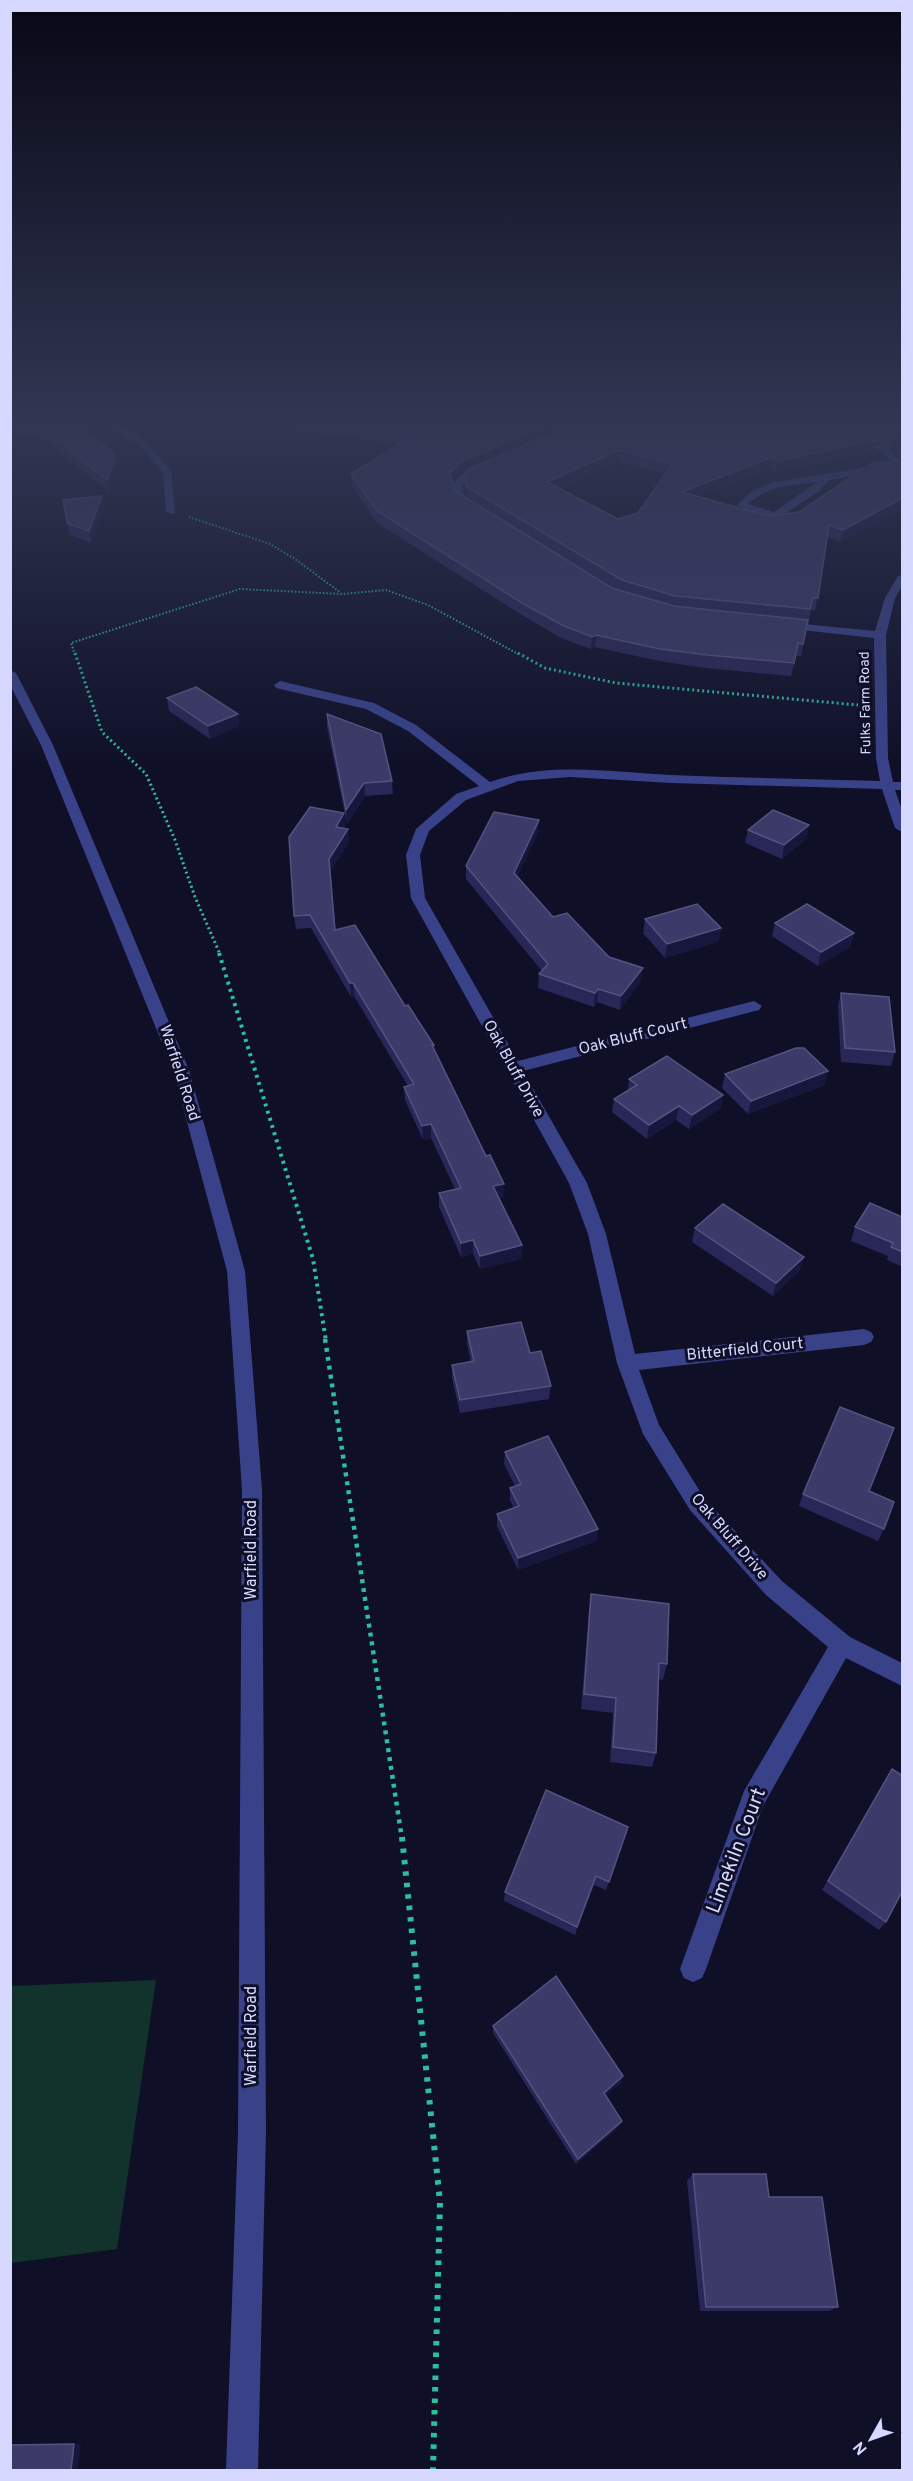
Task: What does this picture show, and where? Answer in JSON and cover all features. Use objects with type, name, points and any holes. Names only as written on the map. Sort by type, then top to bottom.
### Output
[{"type":"street","name":"Fulks Farm Road","points":[[903,578],[890,598],[880,635],[882,758],[895,786],[903,828]]},
{"type":"street","points":[[777,624],[880,635]]},
{"type":"street","name":"Warfield Road","points":[[10,673],[47,745],[181,1070],[236,1271],[252,1490],[252,2132],[242,2470]]},
{"type":"street","points":[[280,686],[370,706],[412,728],[490,788]]},
{"type":"street","name":"Oak Bluff Drive","points":[[895,786],[671,779],[570,773],[516,777],[461,797],[423,829],[413,855],[418,898],[578,1183],[597,1234],[627,1363],[650,1428],[697,1504],[774,1588],[842,1644],[903,1675]]},
{"type":"street","name":"Oak Bluff Court","points":[[512,1068],[754,1006]]},
{"type":"street","name":"Bitterfield Court","points":[[627,1363],[864,1337]]},
{"type":"street","name":"Limekiln Court","points":[[693,1969],[753,1800],[842,1644]]},
{"type":"path","points":[[251,538],[270,544],[295,559],[342,594]]},
{"type":"path","points":[[434,2470],[440,2202],[405,1857],[312,1259],[215,939],[195,897],[175,840],[146,774],[102,732],[71,643],[240,590],[342,594],[386,590],[428,605],[545,668],[616,683],[821,700],[881,708]]},
{"type":"green space","points":[[156,1980],[117,2249],[11,2263],[11,1986]]},
{"type":"building","points":[[419,538],[531,538],[612,588],[674,606],[808,620],[803,644],[798,643],[794,663],[660,649],[596,635],[592,637],[562,625],[522,603]]},
{"type":"building","points":[[552,538],[827,538],[818,598],[813,598],[810,609],[675,596],[622,580]]},
{"type":"building","points":[[196,687],[238,714],[208,726],[167,698]]},
{"type":"building","points":[[327,714],[381,734],[392,781],[364,783],[346,810]]},
{"type":"building","points":[[310,807],[344,813],[336,827],[348,829],[329,859],[335,930],[355,925],[405,1006],[408,1005],[434,1045],[432,1045],[486,1156],[490,1155],[504,1184],[493,1186],[522,1245],[480,1256],[473,1240],[461,1243],[439,1193],[461,1188],[431,1124],[422,1126],[404,1087],[414,1084],[310,915],[294,916],[289,837]]},
{"type":"building","points":[[773,810],[809,825],[784,845],[748,830]]},
{"type":"building","points":[[494,812],[539,820],[514,873],[553,917],[567,913],[609,957],[643,968],[621,996],[598,989],[595,993],[539,974],[548,964],[466,866]]},
{"type":"building","points":[[697,904],[721,928],[667,944],[645,919]]},
{"type":"building","points":[[807,904],[854,933],[821,952],[775,923]]},
{"type":"building","points":[[841,993],[889,997],[895,1052],[845,1048]]},
{"type":"building","points":[[796,1048],[804,1048],[828,1071],[751,1101],[725,1074]]},
{"type":"building","points":[[667,1056],[723,1095],[692,1115],[679,1106],[649,1125],[614,1099],[637,1085],[629,1079]]},
{"type":"building","points":[[870,1203],[902,1217],[903,1215],[903,1252],[891,1247],[893,1243],[855,1227]]},
{"type":"building","points":[[723,1204],[804,1257],[776,1283],[695,1228]]},
{"type":"building","points":[[521,1322],[530,1353],[541,1351],[551,1386],[460,1400],[452,1365],[474,1361],[467,1331]]},
{"type":"building","points":[[840,1407],[894,1428],[869,1491],[894,1502],[884,1529],[803,1494]]},
{"type":"building","points":[[548,1436],[598,1529],[518,1558],[497,1514],[519,1506],[510,1488],[521,1484],[505,1452]]},
{"type":"building","points":[[591,1594],[669,1604],[667,1664],[659,1663],[656,1753],[613,1747],[616,1698],[584,1694]]},
{"type":"building","points":[[892,1769],[903,1776],[903,1890],[886,1922],[828,1881]]},
{"type":"building","points":[[546,1790],[628,1827],[609,1882],[596,1876],[577,1927],[505,1892]]},
{"type":"building","points":[[556,1976],[623,2076],[604,2093],[622,2121],[578,2159],[493,2026]]},
{"type":"building","points":[[693,2174],[766,2174],[769,2197],[822,2197],[838,2307],[706,2307]]},
{"type":"building","points":[[74,2444],[71,2470],[10,2470],[10,2445]]}]
